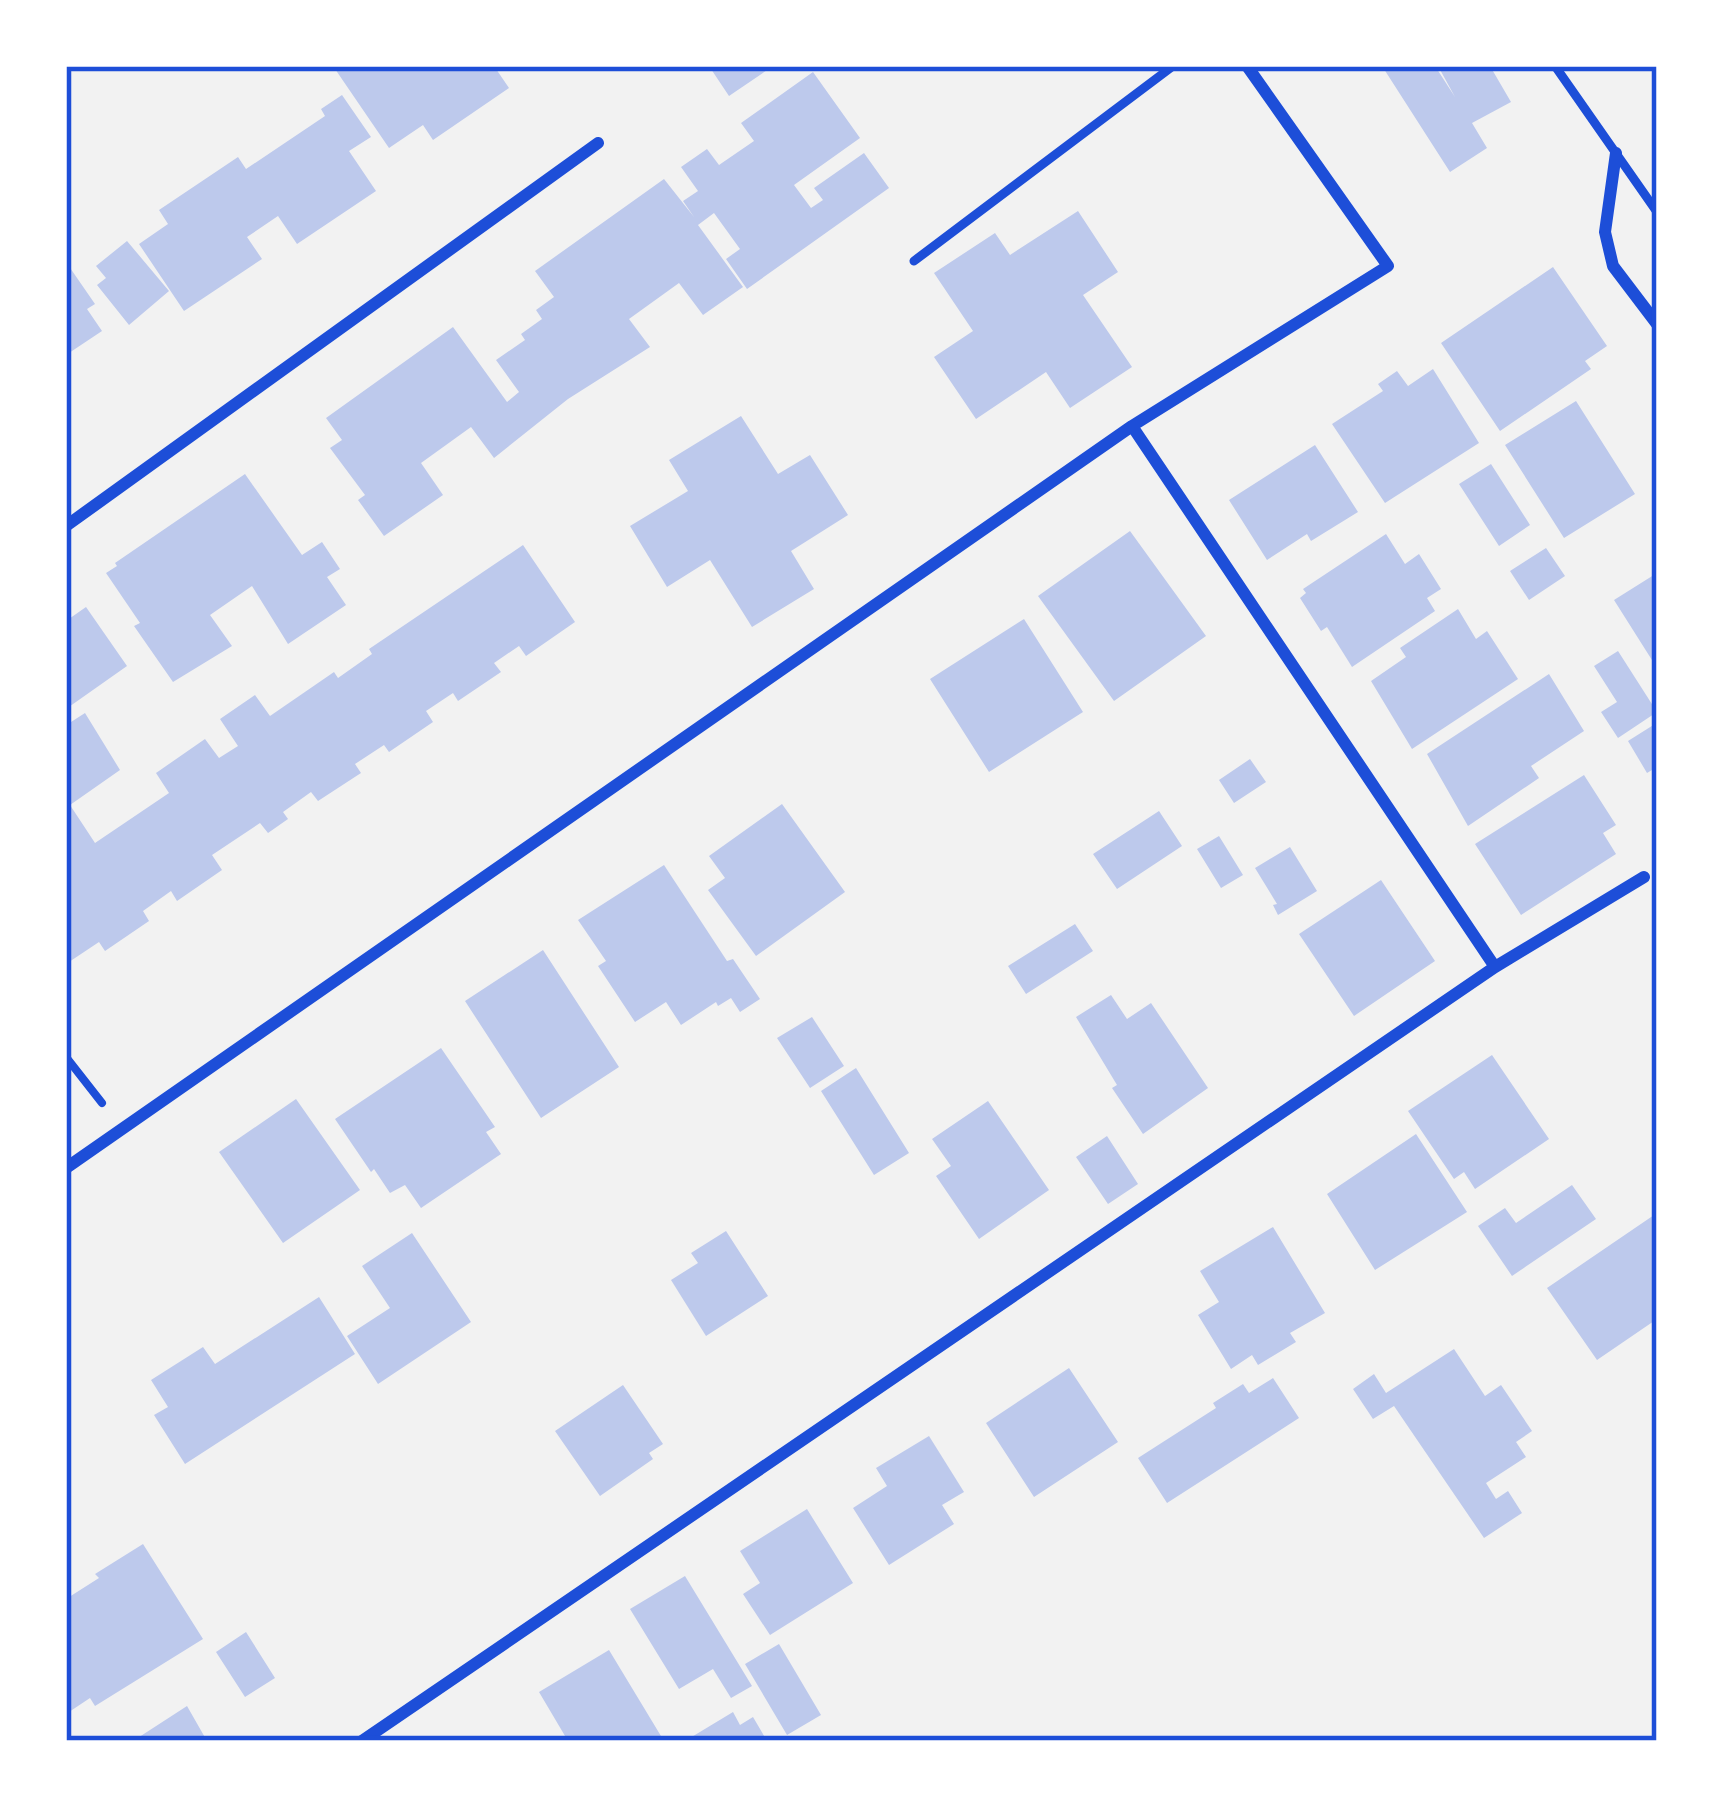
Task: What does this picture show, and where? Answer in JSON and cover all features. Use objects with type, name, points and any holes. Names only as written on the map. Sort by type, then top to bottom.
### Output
[{"type":"street","points":[[66,1168],[1132,426],[1388,266],[1247,66]]},
{"type":"street","points":[[66,526],[598,143]]},
{"type":"street","points":[[1616,153],[1605,232],[1613,266],[1657,324]]},
{"type":"street","points":[[1132,426],[1496,967]]},
{"type":"street","points":[[362,1741],[1496,967],[1644,877]]},
{"type":"lane","points":[[914,261],[1173,66]]},
{"type":"lane","points":[[1556,66],[1657,212]]},
{"type":"path","points":[[66,1057],[120,1128]]},
{"type":"building","points":[[333,66],[494,66],[509,88],[433,140],[423,125],[389,148]]},
{"type":"building","points":[[709,66],[773,66],[729,96]]},
{"type":"building","points":[[1382,66],[1435,66],[1455,97],[1438,66],[1490,66],[1511,102],[1472,123],[1487,148],[1450,172]]},
{"type":"building","points":[[813,72],[860,138],[794,185],[811,208],[823,200],[814,188],[864,153],[889,188],[747,289],[726,259],[740,249],[714,213],[698,225],[743,287],[703,315],[679,283],[629,319],[650,347],[568,399],[494,458],[471,427],[421,463],[443,495],[384,536],[358,500],[365,495],[330,448],[342,440],[326,418],[453,327],[507,402],[519,392],[496,360],[525,340],[521,334],[542,319],[536,310],[554,297],[535,271],[664,179],[694,217],[683,201],[698,191],[681,167],[707,149],[719,165],[754,141],[741,123]]},
{"type":"building","points":[[342,95],[371,137],[349,151],[376,191],[297,244],[278,216],[247,237],[262,259],[184,311],[139,244],[168,224],[159,210],[238,157],[246,169],[325,116],[321,109]]},
{"type":"building","points":[[1078,211],[1118,272],[1083,295],[1132,367],[1070,408],[1046,372],[976,419],[934,357],[973,331],[934,273],[995,233],[1010,255]]},
{"type":"building","points":[[127,241],[169,291],[129,325],[97,285],[106,278],[96,266]]},
{"type":"building","points":[[66,262],[95,304],[87,309],[102,331],[66,355]]},
{"type":"building","points":[[1553,267],[1607,346],[1585,361],[1591,369],[1500,431],[1441,343]]},
{"type":"building","points":[[1433,369],[1479,443],[1385,503],[1332,424],[1383,391],[1378,384],[1397,371],[1408,386]]},
{"type":"building","points":[[1576,401],[1635,494],[1564,538],[1505,445]]},
{"type":"building","points":[[741,416],[778,474],[810,455],[848,515],[791,551],[814,589],[752,627],[710,560],[667,587],[630,526],[688,491],[669,460]]},
{"type":"building","points":[[1315,445],[1358,512],[1311,541],[1307,534],[1267,560],[1229,500]]},
{"type":"building","points":[[1491,464],[1530,525],[1499,546],[1459,484]]},
{"type":"building","points":[[245,474],[302,555],[322,542],[340,569],[327,577],[346,605],[288,644],[252,586],[210,615],[232,646],[173,682],[134,626],[140,623],[106,573]]},
{"type":"building","points":[[1130,531],[1206,636],[1114,701],[1038,596]]},
{"type":"building","points":[[1386,534],[1405,564],[1419,554],[1441,589],[1427,598],[1435,611],[1352,667],[1327,627],[1321,631],[1300,598],[1306,593],[1303,589]]},
{"type":"building","points":[[523,545],[575,622],[526,656],[519,646],[494,663],[501,672],[458,701],[453,693],[426,711],[433,722],[389,752],[384,745],[355,764],[361,773],[318,801],[311,792],[283,812],[288,819],[268,833],[260,823],[212,855],[222,870],[177,901],[171,891],[143,911],[149,921],[105,951],[99,942],[66,964],[66,715],[71,722],[85,713],[120,770],[70,805],[95,843],[169,793],[156,773],[205,739],[219,758],[238,746],[220,719],[255,695],[270,716],[334,672],[338,678],[372,654],[369,649]]},
{"type":"building","points":[[1546,548],[1565,576],[1529,600],[1510,571]]},
{"type":"building","points":[[1657,573],[1657,668],[1614,600]]},
{"type":"building","points":[[86,607],[127,666],[66,709],[66,621]]},
{"type":"building","points":[[1458,609],[1476,639],[1487,631],[1518,679],[1412,749],[1371,681],[1406,657],[1400,648]]},
{"type":"building","points":[[1024,619],[1083,712],[989,772],[930,679]]},
{"type":"building","points":[[1618,651],[1657,712],[1618,738],[1601,712],[1617,702],[1594,666]]},
{"type":"building","points":[[1549,674],[1584,731],[1531,766],[1539,778],[1468,826],[1427,754]]},
{"type":"building","points":[[1655,724],[1657,767],[1647,773],[1628,741]]},
{"type":"building","points":[[1250,759],[1266,782],[1234,803],[1219,780]]},
{"type":"building","points":[[1584,775],[1616,825],[1603,833],[1616,854],[1521,915],[1475,844]]},
{"type":"building","points":[[782,804],[845,892],[756,956],[708,890],[725,878],[709,856]]},
{"type":"building","points":[[1159,811],[1182,846],[1117,889],[1093,854]]},
{"type":"building","points":[[1219,836],[1243,875],[1221,888],[1197,849]]},
{"type":"building","points":[[1290,847],[1317,891],[1278,915],[1273,905],[1277,904],[1255,868]]},
{"type":"building","points":[[664,865],[727,961],[733,959],[760,999],[740,1012],[731,998],[718,1006],[716,1002],[681,1025],[666,1002],[635,1022],[598,966],[606,961],[578,920]]},
{"type":"building","points":[[1381,880],[1435,961],[1354,1016],[1299,934]]},
{"type":"building","points":[[1075,924],[1093,951],[1026,994],[1008,966]]},
{"type":"building","points":[[543,950],[619,1067],[541,1118],[465,1001]]},
{"type":"building","points":[[1111,995],[1127,1019],[1151,1003],[1208,1088],[1143,1134],[1112,1088],[1117,1085],[1076,1017]]},
{"type":"building","points":[[812,1017],[844,1066],[810,1088],[777,1038]]},
{"type":"building","points":[[441,1048],[495,1127],[486,1132],[501,1154],[421,1208],[405,1185],[390,1193],[335,1119]]},
{"type":"building","points":[[1492,1055],[1549,1139],[1475,1189],[1464,1172],[1454,1179],[1408,1111]]},
{"type":"building","points":[[856,1068],[909,1153],[874,1175],[821,1091]]},
{"type":"building","points":[[296,1099],[360,1190],[283,1243],[219,1152]]},
{"type":"building","points":[[988,1101],[1049,1190],[979,1239],[936,1176],[951,1166],[932,1139]]},
{"type":"building","points":[[1416,1134],[1467,1212],[1375,1270],[1327,1194]]},
{"type":"building","points":[[1107,1136],[1138,1184],[1108,1204],[1076,1157]]},
{"type":"building","points":[[1572,1185],[1596,1219],[1512,1276],[1478,1226],[1505,1208],[1516,1223]]},
{"type":"building","points":[[1657,1213],[1657,1319],[1597,1360],[1547,1288]]},
{"type":"building","points":[[1273,1227],[1325,1313],[1290,1333],[1296,1342],[1258,1365],[1252,1355],[1231,1369],[1198,1315],[1219,1302],[1200,1271]]},
{"type":"building","points":[[726,1231],[768,1296],[706,1336],[671,1280],[698,1263],[691,1253]]},
{"type":"building","points":[[412,1233],[471,1322],[378,1384],[347,1336],[390,1308],[362,1266]]},
{"type":"building","points":[[319,1297],[355,1354],[185,1464],[154,1415],[168,1407],[151,1380],[203,1347],[215,1364]]},
{"type":"building","points":[[1454,1349],[1485,1396],[1501,1385],[1532,1431],[1516,1442],[1526,1457],[1486,1483],[1496,1499],[1508,1491],[1522,1513],[1484,1538],[1394,1406],[1373,1419],[1353,1389],[1374,1374],[1386,1393]]},
{"type":"building","points":[[1069,1368],[1118,1442],[1034,1497],[986,1423]]},
{"type":"building","points":[[1273,1378],[1299,1418],[1167,1503],[1138,1458],[1216,1408],[1213,1403],[1243,1384],[1249,1393]]},
{"type":"building","points":[[623,1385],[663,1444],[649,1453],[653,1459],[600,1496],[555,1431]]},
{"type":"building","points":[[929,1436],[964,1492],[942,1505],[954,1524],[889,1565],[853,1508],[887,1486],[876,1468]]},
{"type":"building","points":[[807,1509],[853,1583],[770,1635],[743,1594],[760,1583],[740,1551]]},
{"type":"building","points":[[143,1544],[203,1639],[95,1706],[90,1698],[66,1714],[66,1599]]},
{"type":"building","points":[[685,1576],[752,1686],[731,1698],[713,1669],[679,1689],[630,1609]]},
{"type":"building","points":[[246,1632],[275,1678],[245,1697],[216,1652]]},
{"type":"building","points":[[779,1644],[821,1715],[787,1735],[745,1664]]},
{"type":"building","points":[[609,1650],[664,1741],[568,1741],[539,1692]]},
{"type":"building","points":[[187,1706],[207,1741],[133,1741]]},
{"type":"building","points":[[733,1712],[740,1725],[753,1717],[767,1741],[685,1741]]}]
